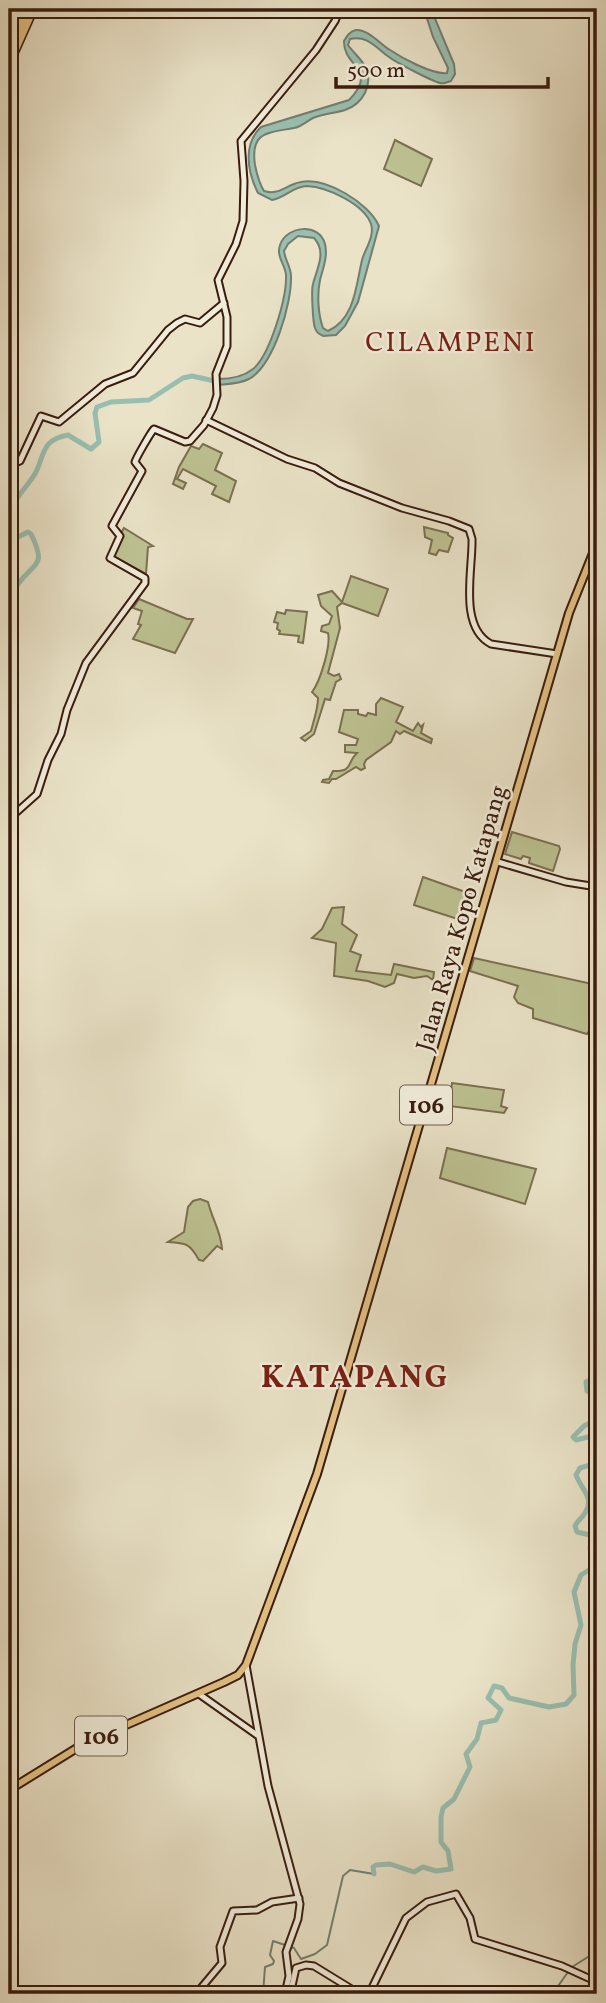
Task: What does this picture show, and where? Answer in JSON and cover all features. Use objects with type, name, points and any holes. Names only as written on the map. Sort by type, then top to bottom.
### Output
[{"type":"highway","points":[[9,51],[27,9]]},
{"type":"highway","points":[[9,64],[33,9]]},
{"type":"main road","name":"Jalan Raya Kopo Katapang","points":[[245,1670],[317,1474],[569,613],[597,545]]},
{"type":"main road","name":"106","points":[[9,1790],[82,1744],[199,1695],[245,1670]]},
{"type":"street","points":[[9,819],[37,794],[87,663],[145,583],[145,578],[110,558],[120,536],[112,526],[142,471],[135,458],[143,450],[153,429],[188,443],[194,438],[214,405],[216,376],[228,343],[228,326],[218,277],[236,244],[244,212],[241,141],[316,51],[340,9]]},
{"type":"street","points":[[9,466],[20,461],[41,416],[59,422],[83,399],[105,384],[135,371],[168,330],[177,323],[187,319],[200,323],[224,303]]},
{"type":"street","points":[[206,420],[287,459],[323,472],[340,483],[402,508],[469,529],[473,555],[470,615],[485,641],[557,654]]},
{"type":"street","points":[[498,862],[565,882],[597,887]]},
{"type":"street","points":[[245,1670],[268,1786],[299,1898],[299,1912],[288,1946],[289,1976],[286,1994]]},
{"type":"street","points":[[213,1703],[214,1687]]},
{"type":"street","points":[[199,1695],[257,1735]]},
{"type":"street","points":[[240,1723],[254,1715]]},
{"type":"street","points":[[286,1994],[292,1986],[295,1970],[305,1965],[314,1966],[358,1993],[369,1992],[406,1918],[427,1902],[456,1895],[470,1919],[475,1939],[569,1969],[597,1982]]},
{"type":"street","points":[[196,1994],[222,1963],[220,1947],[233,1911],[257,1910],[270,1903],[299,1898]]},
{"type":"shaded area","points":[[424,9],[431,9],[454,64],[455,74],[451,81],[436,82],[393,60],[367,41],[350,39],[348,45],[363,63],[367,73],[367,86],[362,98],[345,110],[321,115],[297,127],[269,133],[258,140],[255,146],[255,165],[264,191],[279,191],[301,182],[322,184],[357,201],[374,217],[379,226],[358,302],[345,326],[336,335],[323,336],[316,330],[312,287],[320,260],[320,249],[314,238],[298,236],[284,251],[291,273],[291,288],[285,317],[274,347],[258,372],[249,379],[218,385],[218,379],[236,377],[253,369],[271,339],[286,285],[286,275],[279,253],[283,239],[302,229],[316,232],[322,237],[326,258],[319,286],[319,304],[323,328],[328,331],[337,326],[349,310],[372,233],[371,224],[361,210],[344,198],[324,190],[307,186],[272,200],[258,193],[249,167],[251,141],[261,127],[349,100],[361,81],[345,50],[344,41],[354,31],[365,32],[418,65],[447,73],[448,68],[433,37]]},
{"type":"shaded area","points":[[395,140],[432,159],[421,186],[384,169]]},
{"type":"shaded area","points":[[203,444],[222,453],[215,470],[236,481],[229,502],[212,494],[216,486],[183,469],[177,479],[186,483],[183,489],[173,484],[191,446],[199,449]]},
{"type":"shaded area","points":[[424,527],[448,533],[453,538],[448,552],[439,550],[436,555],[429,553],[432,540],[425,537]]},
{"type":"shaded area","points":[[124,528],[153,546],[148,547],[146,574],[113,556]]},
{"type":"shaded area","points":[[351,576],[388,589],[378,616],[342,603],[337,607],[340,628],[328,673],[334,676],[339,674],[341,679],[336,682],[330,700],[325,699],[314,734],[305,741],[301,738],[311,731],[317,706],[318,698],[312,692],[328,646],[328,633],[321,631],[322,626],[329,624],[332,616],[321,606],[318,595],[332,591],[342,602]]},
{"type":"shaded area","points":[[139,599],[193,619],[175,653],[133,639],[141,625],[138,624],[142,611],[133,608]]},
{"type":"shaded area","points":[[286,610],[307,612],[303,643],[298,642],[299,636],[279,634],[278,623],[274,622],[277,612],[285,614]]},
{"type":"shaded area","points":[[381,698],[403,707],[396,722],[413,731],[418,723],[421,727],[423,725],[421,733],[432,739],[431,743],[404,731],[400,734],[396,731],[391,742],[366,760],[365,768],[361,770],[356,767],[329,783],[322,782],[329,779],[333,771],[347,768],[357,753],[345,752],[345,745],[356,745],[358,739],[339,732],[344,710],[358,710],[358,714],[366,716],[368,713],[376,715],[376,704]]},
{"type":"shaded area","points":[[512,832],[559,846],[553,871],[529,863],[530,858],[523,856],[521,859],[505,854]]},
{"type":"shaded area","points":[[423,877],[471,894],[467,922],[414,905]]},
{"type":"shaded area","points":[[344,907],[342,924],[357,935],[350,951],[361,955],[356,971],[391,975],[394,964],[434,972],[433,980],[427,976],[414,978],[397,974],[394,983],[385,987],[368,981],[334,976],[336,943],[312,938],[322,929],[332,908]]},
{"type":"shaded area","points":[[474,958],[597,985],[597,1019],[587,1034],[533,1018],[533,1009],[518,1003],[514,997],[518,986],[470,971]]},
{"type":"shaded area","points":[[452,1083],[504,1090],[501,1106],[507,1108],[504,1113],[449,1106]]},
{"type":"shaded area","points":[[447,1148],[536,1169],[525,1204],[440,1178]]},
{"type":"shaded area","points":[[200,1199],[208,1202],[222,1249],[217,1246],[203,1261],[199,1260],[187,1245],[168,1242],[184,1232],[188,1207],[193,1201]]},
{"type":"waterway","points":[[9,512],[34,476],[45,449],[53,440],[68,435],[91,449],[99,442],[95,413],[97,407],[111,402],[149,400],[183,378],[192,376],[219,382]]},
{"type":"waterway","points":[[9,533],[18,537],[28,532],[38,552],[37,563],[18,584],[9,606]]},
{"type":"waterway","points":[[597,1376],[586,1382],[587,1391],[597,1396]]},
{"type":"waterway","points":[[597,1419],[584,1426],[573,1437],[576,1440],[597,1437]]},
{"type":"waterway","points":[[374,1874],[373,1867],[376,1865],[390,1864],[414,1872],[423,1867],[436,1871],[451,1869],[448,1851],[441,1842],[443,1808],[454,1799],[470,1767],[466,1754],[477,1739],[481,1723],[496,1720],[501,1710],[488,1698],[494,1686],[502,1688],[509,1698],[549,1707],[566,1704],[574,1695],[575,1644],[581,1625],[574,1592],[581,1575],[597,1565],[590,1548],[592,1538],[577,1532],[575,1526],[589,1503],[576,1475],[580,1468],[597,1463]]},
{"type":"waterway","points":[[263,1994],[265,1967],[274,1961],[270,1955],[273,1941],[294,1948],[301,1959],[315,1954],[327,1945],[343,1876],[350,1870],[374,1874]]},
{"type":"waterway","points":[[572,1967],[591,1955],[597,1944]]},
{"type":"waterway","points":[[556,1994],[556,1989],[568,1972]]},
{"type":"district","name":"CILAMPENI","points":[[451,341]]},
{"type":"district","name":"KATAPANG","points":[[355,1376]]}]
